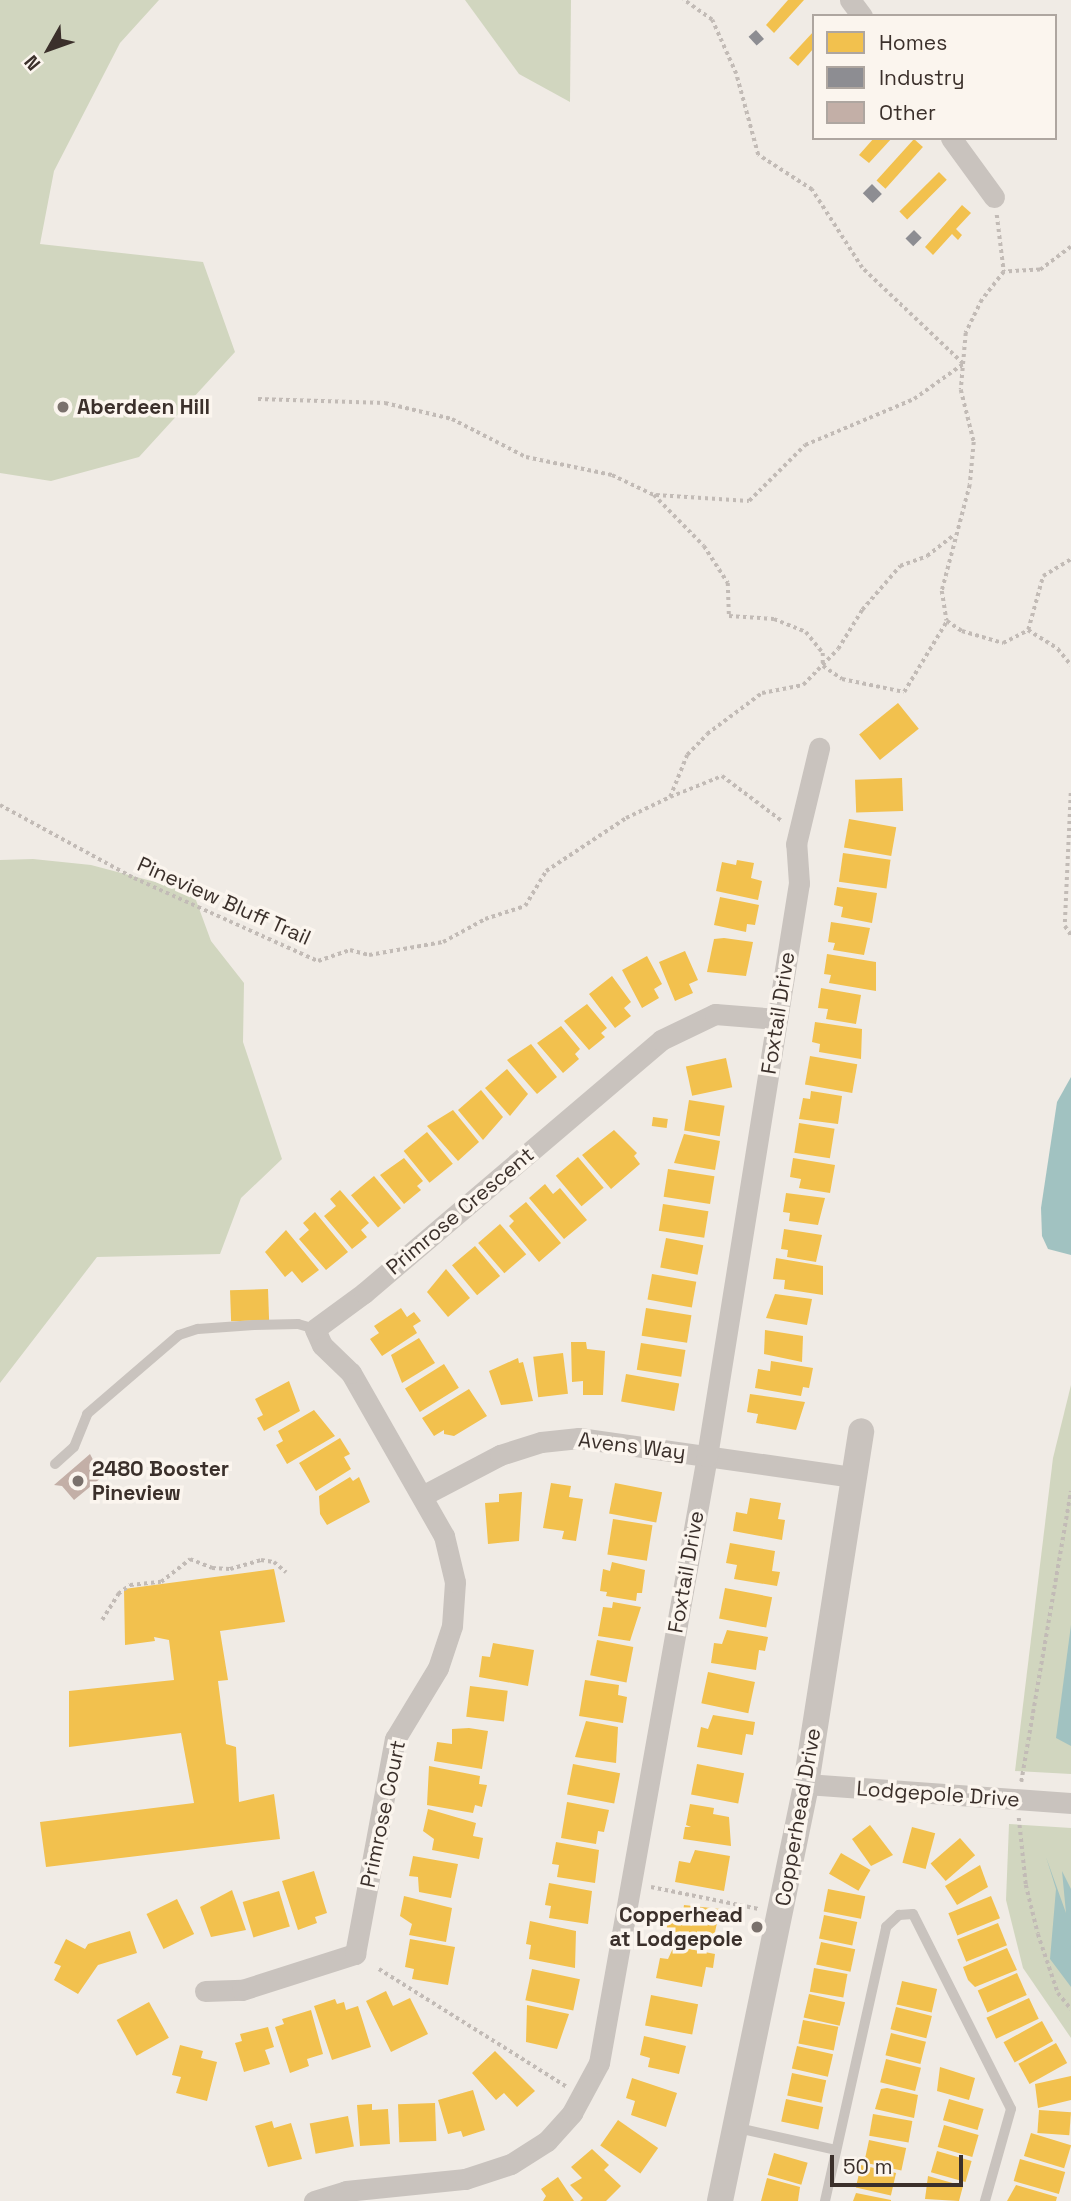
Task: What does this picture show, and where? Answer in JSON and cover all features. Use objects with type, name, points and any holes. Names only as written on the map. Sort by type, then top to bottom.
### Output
[{"type":"street","points":[[952,140],[995,197]]},
{"type":"street","name":"Foxtail Drive","points":[[314,2201],[346,2191],[465,2179],[511,2164],[547,2141],[581,2096],[599,2063],[707,1456],[799,884],[798,834],[819,748]]},
{"type":"street","name":"Primrose Crescent","points":[[314,1329],[364,1293],[661,1040],[715,1014],[777,1018]]},
{"type":"street","points":[[314,1329],[322,1345],[351,1373],[422,1496]]},
{"type":"street","name":"Copperhead Drive","points":[[720,2201],[806,1784],[861,1431]]},
{"type":"street","name":"Avens Way","points":[[422,1496],[500,1455],[541,1442],[579,1438],[853,1477]]},
{"type":"street","name":"Primrose Court","points":[[205,1991],[242,1990],[355,1954],[395,1739],[438,1668],[452,1626],[455,1582],[444,1536],[422,1496]]},
{"type":"street","name":"Lodgepole Drive","points":[[806,1784],[1071,1803]]},
{"type":"lane","points":[[55,1464],[74,1447],[87,1414],[179,1335],[198,1329],[254,1325],[298,1324],[314,1329]]},
{"type":"lane","points":[[825,2201],[886,1927],[899,1915],[913,1914],[1011,2109],[985,2201]]},
{"type":"lane","points":[[737,2128],[836,2150]]},
{"type":"path","points":[[683,0],[712,20],[736,74],[758,155],[812,190],[862,268],[963,364]]},
{"type":"path","points":[[823,666],[842,680],[904,692],[947,621],[942,591],[954,535],[970,485],[974,442],[961,390],[966,333],[982,300],[1004,272],[995,197]]},
{"type":"path","points":[[1004,272],[1040,270],[1071,247]]},
{"type":"path","points":[[654,495],[749,501],[805,445],[914,399],[963,364]]},
{"type":"path","points":[[258,399],[385,403],[452,419],[526,457],[612,475],[654,495],[678,514],[728,583],[729,616],[774,619],[806,632],[823,653],[823,666]]},
{"type":"path","points":[[670,797],[687,755],[707,734],[762,692],[803,685],[823,666],[862,610],[900,566],[927,556],[954,535]]},
{"type":"path","points":[[947,621],[962,631],[1003,643],[1028,630],[1043,576],[1071,559]]},
{"type":"path","points":[[1028,630],[1058,649],[1071,665]]},
{"type":"path","name":"Pineview Bluff Trail","points":[[0,805],[134,878],[318,961],[351,950],[369,955],[443,942],[485,919],[525,906],[546,871],[626,818],[722,776],[798,834]]},
{"type":"path","points":[[1071,793],[1065,926],[1071,935]]},
{"type":"path","points":[[1021,1784],[1071,1491]]},
{"type":"path","points":[[102,1620],[118,1594],[130,1585],[160,1582],[190,1559],[212,1569],[230,1569],[261,1560],[274,1562],[286,1572]]},
{"type":"path","points":[[1018,1818],[1026,1885],[1038,1934],[1058,1993],[1071,2009]]},
{"type":"path","points":[[651,1887],[780,1913]]},
{"type":"path","points":[[379,1969],[581,2096]]},
{"type":"green space","points":[[0,0],[159,0],[120,43],[54,171],[40,244],[203,262],[235,352],[139,457],[51,481],[0,473]]},
{"type":"green space","points":[[465,0],[571,0],[570,102],[519,74]]},
{"type":"green space","points":[[33,859],[91,865],[193,892],[211,941],[244,983],[243,1042],[282,1159],[241,1198],[220,1254],[97,1257],[0,1383],[0,860]]},
{"type":"green space","points":[[1071,1385],[1071,1774],[1015,1771],[1053,1458]]},
{"type":"green space","points":[[1009,1824],[1071,1828],[1071,2038],[1023,1968],[1006,1900]]},
{"type":"water","points":[[1071,1077],[1071,1255],[1048,1249],[1042,1236],[1041,1208],[1057,1102]]},
{"type":"water","points":[[1071,1625],[1071,1746],[1056,1738]]},
{"type":"water","points":[[1046,1857],[1066,1913],[1062,1871],[1071,1889],[1071,1987],[1050,1959],[1056,1889]]},
{"type":"building: Homes","points":[[788,0],[804,0],[774,33],[766,25]]},
{"type":"building: Homes","points":[[812,33],[812,50],[798,66],[789,58]]},
{"type":"building: Homes","points":[[872,140],[890,140],[869,163],[859,155]]},
{"type":"building: Homes","points":[[915,140],[923,147],[885,189],[877,181]]},
{"type":"building: Homes","points":[[939,172],[947,180],[907,219],[899,212]]},
{"type":"building: Homes","points":[[962,205],[971,213],[956,229],[962,235],[958,240],[952,234],[933,255],[925,247]]},
{"type":"building: Homes","points":[[898,703],[919,729],[880,760],[859,734]]},
{"type":"building: Homes","points":[[902,778],[903,811],[856,813],[855,780]]},
{"type":"building: Homes","points":[[849,819],[896,827],[891,856],[844,848]]},
{"type":"building: Homes","points":[[843,853],[891,860],[886,888],[839,882]]},
{"type":"building: Homes","points":[[737,860],[754,863],[751,878],[762,881],[758,900],[716,891],[722,862],[736,865]]},
{"type":"building: Homes","points":[[837,887],[877,893],[872,923],[841,917],[843,907],[834,905]]},
{"type":"building: Homes","points":[[720,897],[759,905],[755,925],[747,924],[746,932],[714,925]]},
{"type":"building: Homes","points":[[831,922],[870,928],[864,955],[833,950],[835,943],[828,942]]},
{"type":"building: Homes","points":[[714,939],[753,942],[746,976],[707,972]]},
{"type":"building: Homes","points":[[685,951],[698,980],[689,984],[693,993],[675,1001],[659,962]]},
{"type":"building: Homes","points":[[827,954],[876,962],[876,991],[829,983],[831,975],[824,974]]},
{"type":"building: Homes","points":[[647,956],[662,984],[654,989],[659,998],[642,1008],[622,970]]},
{"type":"building: Homes","points":[[612,976],[631,1002],[624,1008],[631,1016],[615,1028],[589,994]]},
{"type":"building: Homes","points":[[821,988],[861,995],[856,1024],[826,1019],[828,1009],[818,1008]]},
{"type":"building: Homes","points":[[587,1004],[607,1028],[601,1033],[605,1037],[589,1050],[564,1021]]},
{"type":"building: Homes","points":[[815,1022],[862,1029],[861,1059],[819,1052],[820,1044],[812,1042]]},
{"type":"building: Homes","points":[[561,1026],[580,1049],[575,1054],[579,1059],[563,1073],[537,1043]]},
{"type":"building: Homes","points":[[531,1044],[557,1077],[537,1094],[507,1060]]},
{"type":"building: Homes","points":[[810,1056],[857,1064],[852,1093],[805,1085]]},
{"type":"building: Homes","points":[[726,1058],[732,1087],[692,1096],[686,1067]]},
{"type":"building: Homes","points":[[507,1069],[528,1094],[510,1116],[485,1088]]},
{"type":"building: Homes","points":[[481,1090],[503,1117],[483,1140],[458,1110]]},
{"type":"building: Homes","points":[[811,1091],[842,1096],[838,1124],[799,1119],[803,1098],[810,1099]]},
{"type":"building: Homes","points":[[689,1100],[725,1106],[720,1136],[684,1131]]},
{"type":"building: Homes","points":[[453,1110],[479,1142],[458,1161],[427,1126]]},
{"type":"building: Homes","points":[[653,1117],[668,1119],[667,1128],[652,1126]]},
{"type":"building: Homes","points":[[799,1123],[835,1129],[830,1158],[794,1153]]},
{"type":"building: Homes","points":[[614,1130],[637,1153],[634,1156],[640,1164],[611,1189],[582,1155]]},
{"type":"building: Homes","points":[[427,1132],[453,1164],[429,1183],[404,1151]]},
{"type":"building: Homes","points":[[684,1134],[720,1141],[715,1170],[674,1163]]},
{"type":"building: Homes","points":[[578,1157],[604,1188],[581,1206],[556,1176]]},
{"type":"building: Homes","points":[[404,1158],[423,1181],[417,1186],[421,1190],[404,1204],[380,1175]]},
{"type":"building: Homes","points":[[793,1158],[835,1165],[830,1193],[799,1188],[801,1179],[790,1177]]},
{"type":"building: Homes","points":[[668,1169],[714,1176],[710,1204],[664,1197]]},
{"type":"building: Homes","points":[[374,1176],[401,1208],[378,1227],[351,1195]]},
{"type":"building: Homes","points":[[545,1184],[553,1194],[560,1188],[587,1220],[564,1239],[529,1198]]},
{"type":"building: Homes","points":[[340,1190],[369,1223],[361,1230],[367,1237],[352,1249],[324,1216],[336,1206],[330,1199]]},
{"type":"building: Homes","points":[[786,1193],[825,1198],[818,1225],[789,1221],[790,1213],[783,1212]]},
{"type":"building: Homes","points":[[526,1202],[561,1243],[539,1262],[509,1226],[514,1221],[509,1216]]},
{"type":"building: Homes","points":[[663,1204],[708,1211],[704,1238],[659,1231]]},
{"type":"building: Homes","points":[[315,1212],[348,1252],[326,1270],[299,1239],[309,1230],[303,1223]]},
{"type":"building: Homes","points":[[500,1224],[526,1254],[504,1273],[478,1243]]},
{"type":"building: Homes","points":[[784,1229],[822,1235],[816,1262],[787,1257],[788,1250],[781,1249]]},
{"type":"building: Homes","points":[[286,1230],[319,1270],[302,1283],[292,1271],[285,1277],[265,1252]]},
{"type":"building: Homes","points":[[666,1238],[703,1245],[698,1275],[660,1267]]},
{"type":"building: Homes","points":[[475,1246],[500,1276],[477,1295],[452,1265]]},
{"type":"building: Homes","points":[[776,1258],[823,1266],[823,1295],[784,1289],[785,1280],[773,1279]]},
{"type":"building: Homes","points":[[446,1269],[470,1298],[448,1317],[427,1292]]},
{"type":"building: Homes","points":[[652,1274],[696,1282],[692,1307],[647,1300]]},
{"type":"building: Homes","points":[[268,1289],[269,1320],[231,1321],[230,1290]]},
{"type":"building: Homes","points":[[775,1294],[812,1299],[807,1325],[766,1318]]},
{"type":"building: Homes","points":[[401,1308],[407,1317],[414,1312],[421,1321],[413,1326],[417,1333],[382,1356],[370,1339],[379,1333],[374,1326]]},
{"type":"building: Homes","points":[[646,1308],[691,1315],[687,1343],[642,1336]]},
{"type":"building: Homes","points":[[765,1330],[803,1336],[802,1362],[764,1354]]},
{"type":"building: Homes","points":[[419,1338],[435,1363],[402,1383],[391,1355]]},
{"type":"building: Homes","points":[[571,1342],[586,1342],[587,1349],[605,1351],[603,1395],[583,1395],[583,1381],[572,1382]]},
{"type":"building: Homes","points":[[641,1343],[685,1350],[681,1377],[637,1370]]},
{"type":"building: Homes","points":[[563,1353],[568,1394],[538,1397],[533,1357]]},
{"type":"building: Homes","points":[[518,1358],[519,1363],[523,1362],[533,1401],[501,1405],[489,1371]]},
{"type":"building: Homes","points":[[771,1361],[813,1368],[809,1388],[803,1387],[801,1396],[755,1388],[758,1369],[770,1371]]},
{"type":"building: Homes","points":[[444,1364],[459,1388],[420,1412],[405,1388]]},
{"type":"building: Homes","points":[[626,1374],[679,1383],[674,1411],[621,1402]]},
{"type":"building: Homes","points":[[289,1381],[300,1411],[264,1431],[257,1418],[263,1415],[255,1399]]},
{"type":"building: Homes","points":[[469,1389],[487,1416],[454,1436],[444,1434],[444,1430],[434,1436],[422,1418]]},
{"type":"building: Homes","points":[[750,1394],[805,1402],[796,1430],[756,1423],[758,1414],[747,1412]]},
{"type":"building: Homes","points":[[314,1410],[335,1436],[287,1464],[276,1445],[283,1441],[278,1431]]},
{"type":"building: Homes","points":[[340,1438],[350,1454],[344,1457],[351,1469],[316,1491],[299,1463]]},
{"type":"building: Homes","points":[[350,1477],[353,1481],[359,1477],[370,1502],[327,1525],[320,1514],[319,1496]]},
{"type":"building: Homes","points":[[551,1483],[571,1486],[569,1497],[583,1499],[576,1541],[562,1539],[564,1531],[543,1528]]},
{"type":"building: Homes","points":[[615,1483],[662,1492],[656,1523],[609,1513]]},
{"type":"building: Homes","points":[[522,1492],[519,1541],[488,1544],[485,1503],[499,1502],[499,1494]]},
{"type":"building: Homes","points":[[750,1498],[781,1503],[778,1519],[785,1520],[782,1540],[733,1531],[736,1512],[747,1514]]},
{"type":"building: Homes","points":[[613,1519],[653,1525],[647,1561],[607,1555]]},
{"type":"building: Homes","points":[[730,1543],[775,1551],[772,1571],[780,1572],[777,1586],[734,1579],[737,1565],[726,1563]]},
{"type":"building: Homes","points":[[612,1562],[645,1570],[642,1593],[637,1593],[636,1601],[606,1596],[607,1592],[600,1591],[603,1569],[610,1571]]},
{"type":"building: Homes","points":[[274,1569],[285,1622],[220,1631],[228,1680],[218,1681],[226,1744],[236,1747],[239,1802],[274,1794],[280,1839],[46,1867],[40,1822],[194,1803],[181,1733],[69,1747],[69,1691],[174,1680],[169,1640],[154,1637],[155,1641],[125,1645],[124,1589]]},
{"type":"building: Homes","points":[[725,1588],[772,1597],[766,1628],[719,1618]]},
{"type":"building: Homes","points":[[613,1602],[641,1607],[630,1641],[598,1636],[603,1607],[612,1608]]},
{"type":"building: Homes","points":[[727,1630],[768,1637],[765,1651],[759,1650],[756,1670],[711,1663],[714,1643],[722,1644]]},
{"type":"building: Homes","points":[[597,1640],[633,1647],[626,1682],[590,1675]]},
{"type":"building: Homes","points":[[493,1643],[534,1650],[528,1686],[479,1677],[482,1656],[490,1657]]},
{"type":"building: Homes","points":[[708,1672],[755,1682],[748,1713],[701,1703]]},
{"type":"building: Homes","points":[[585,1680],[619,1685],[618,1695],[627,1697],[623,1723],[579,1716]]},
{"type":"building: Homes","points":[[470,1686],[508,1691],[504,1721],[466,1717]]},
{"type":"building: Homes","points":[[713,1715],[755,1722],[753,1735],[746,1734],[742,1755],[697,1747],[701,1727],[708,1729]]},
{"type":"building: Homes","points":[[586,1721],[618,1727],[616,1763],[575,1757]]},
{"type":"building: Homes","points":[[452,1729],[488,1731],[482,1769],[434,1761],[437,1742],[452,1744]]},
{"type":"building: Homes","points":[[573,1764],[620,1773],[614,1804],[567,1794]]},
{"type":"building: Homes","points":[[697,1764],[744,1773],[738,1804],[691,1794]]},
{"type":"building: Homes","points":[[429,1766],[480,1776],[479,1784],[487,1785],[482,1807],[475,1805],[473,1813],[427,1805]]},
{"type":"building: Homes","points":[[567,1802],[609,1810],[604,1832],[598,1831],[596,1844],[561,1838]]},
{"type":"building: Homes","points":[[690,1804],[714,1808],[713,1814],[729,1817],[731,1846],[683,1839],[685,1827],[691,1827],[686,1825]]},
{"type":"building: Homes","points":[[428,1809],[476,1823],[473,1836],[483,1838],[479,1859],[432,1850],[434,1839],[423,1831]]},
{"type":"building: Homes","points":[[870,1825],[893,1855],[871,1866],[852,1839]]},
{"type":"building: Homes","points":[[912,1827],[935,1833],[926,1869],[902,1863]]},
{"type":"building: Homes","points":[[960,1838],[975,1855],[946,1881],[931,1864]]},
{"type":"building: Homes","points":[[556,1842],[599,1850],[595,1883],[557,1877],[559,1865],[552,1864]]},
{"type":"building: Homes","points":[[695,1850],[730,1856],[724,1891],[675,1882],[679,1861],[690,1863]]},
{"type":"building: Homes","points":[[841,1853],[870,1870],[858,1891],[829,1874]]},
{"type":"building: Homes","points":[[413,1856],[458,1864],[451,1898],[419,1892],[418,1877],[409,1876]]},
{"type":"building: Homes","points":[[980,1865],[988,1887],[957,1905],[945,1886]]},
{"type":"building: Homes","points":[[314,1871],[327,1913],[315,1917],[317,1923],[298,1930],[282,1881]]},
{"type":"building: Homes","points":[[549,1883],[592,1891],[588,1924],[549,1918],[551,1906],[545,1905]]},
{"type":"building: Homes","points":[[828,1889],[865,1896],[861,1919],[824,1912]]},
{"type":"building: Homes","points":[[232,1890],[246,1930],[211,1937],[200,1907]]},
{"type":"building: Homes","points":[[279,1891],[290,1926],[253,1937],[243,1902]]},
{"type":"building: Homes","points":[[404,1896],[452,1908],[446,1942],[409,1935],[412,1924],[400,1916]]},
{"type":"building: Homes","points":[[991,1896],[1000,1918],[957,1935],[948,1913]]},
{"type":"building: Homes","points":[[177,1899],[194,1934],[164,1949],[146,1914]]},
{"type":"building: Homes","points":[[684,1905],[720,1909],[712,1946],[665,1937],[669,1916],[682,1918]]},
{"type":"building: Homes","points":[[824,1915],[857,1922],[852,1946],[819,1938]]},
{"type":"building: Homes","points":[[530,1921],[576,1931],[575,1968],[529,1959],[531,1945],[526,1944]]},
{"type":"building: Homes","points":[[998,1923],[1007,1945],[966,1962],[957,1939]]},
{"type":"building: Homes","points":[[130,1931],[137,1953],[98,1965],[78,1994],[54,1980],[61,1966],[54,1963],[66,1939],[85,1949],[88,1944]]},
{"type":"building: Homes","points":[[410,1939],[455,1947],[448,1985],[412,1979],[414,1969],[405,1967]]},
{"type":"building: Homes","points":[[821,1942],[855,1949],[850,1972],[816,1964]]},
{"type":"building: Homes","points":[[674,1946],[715,1954],[713,1968],[706,1967],[702,1987],[656,1978],[660,1958],[668,1959]]},
{"type":"building: Homes","points":[[1007,1948],[1017,1970],[975,1987],[968,1980],[963,1967]]},
{"type":"building: Homes","points":[[814,1968],[847,1974],[843,1998],[810,1992]]},
{"type":"building: Homes","points":[[532,1969],[580,1979],[573,2010],[525,2000]]},
{"type":"building: Homes","points":[[1017,1973],[1027,1995],[987,2012],[978,1990]]},
{"type":"building: Homes","points":[[902,1981],[937,1989],[932,2012],[897,2004]]},
{"type":"building: Homes","points":[[386,1991],[393,2006],[410,1998],[428,2034],[391,2052],[366,2001]]},
{"type":"building: Homes","points":[[809,1994],[845,2002],[840,2026],[804,2017]]},
{"type":"building: Homes","points":[[651,1995],[698,2004],[692,2035],[645,2025]]},
{"type":"building: Homes","points":[[1029,1998],[1039,2019],[996,2039],[986,2018]]},
{"type":"building: Homes","points":[[335,1999],[337,2004],[344,2002],[346,2010],[358,2006],[371,2047],[332,2060],[314,2006]]},
{"type":"building: Homes","points":[[149,2002],[169,2038],[137,2056],[117,2020]]},
{"type":"building: Homes","points":[[527,2005],[569,2014],[557,2049],[526,2042]]},
{"type":"building: Homes","points":[[896,2007],[932,2016],[926,2038],[890,2029]]},
{"type":"building: Homes","points":[[311,2010],[323,2054],[307,2059],[309,2066],[290,2073],[275,2027],[284,2024],[282,2019]]},
{"type":"building: Homes","points":[[803,2020],[838,2027],[834,2050],[798,2044]]},
{"type":"building: Homes","points":[[1042,2021],[1053,2041],[1015,2062],[1004,2042]]},
{"type":"building: Homes","points":[[268,2027],[274,2047],[265,2050],[270,2064],[244,2072],[235,2043],[242,2041],[240,2034]]},
{"type":"building: Homes","points":[[891,2033],[926,2042],[920,2064],[885,2055]]},
{"type":"building: Homes","points":[[644,2036],[686,2046],[679,2074],[648,2067],[650,2058],[640,2055]]},
{"type":"building: Homes","points":[[1056,2043],[1067,2063],[1030,2084],[1018,2064]]},
{"type":"building: Homes","points":[[180,2045],[203,2051],[201,2058],[217,2062],[207,2101],[176,2093],[181,2077],[172,2075]]},
{"type":"building: Homes","points":[[797,2046],[833,2054],[828,2077],[792,2068]]},
{"type":"building: Homes","points":[[495,2051],[535,2091],[517,2107],[504,2093],[496,2100],[472,2073]]},
{"type":"building: Homes","points":[[886,2059],[921,2068],[915,2091],[880,2082]]},
{"type":"building: Homes","points":[[940,2067],[975,2078],[969,2100],[937,2091]]},
{"type":"building: Homes","points":[[792,2073],[826,2080],[821,2103],[787,2095]]},
{"type":"building: Homes","points":[[1071,2076],[1071,2100],[1038,2108],[1035,2084]]},
{"type":"building: Homes","points":[[632,2078],[677,2093],[666,2127],[631,2115],[635,2101],[626,2098]]},
{"type":"building: Homes","points":[[881,2089],[918,2095],[914,2118],[875,2109]]},
{"type":"building: Homes","points":[[473,2090],[485,2130],[463,2137],[461,2131],[448,2134],[438,2100]]},
{"type":"building: Homes","points":[[786,2099],[823,2107],[818,2129],[781,2121]]},
{"type":"building: Homes","points":[[949,2099],[984,2109],[978,2130],[943,2120]]},
{"type":"building: Homes","points":[[435,2103],[436,2141],[399,2142],[398,2104]]},
{"type":"building: Homes","points":[[372,2104],[372,2110],[388,2109],[390,2144],[360,2146],[357,2105]]},
{"type":"building: Homes","points":[[1039,2110],[1071,2112],[1069,2135],[1037,2133]]},
{"type":"building: Homes","points":[[873,2114],[912,2121],[909,2143],[869,2136]]},
{"type":"building: Homes","points":[[348,2116],[354,2146],[316,2154],[310,2123]]},
{"type":"building: Homes","points":[[618,2120],[658,2148],[640,2173],[600,2145]]},
{"type":"building: Homes","points":[[272,2121],[274,2128],[291,2123],[302,2159],[268,2167],[255,2126]]},
{"type":"building: Homes","points":[[944,2125],[979,2135],[972,2157],[938,2147]]},
{"type":"building: Homes","points":[[1031,2133],[1071,2145],[1064,2168],[1024,2156]]},
{"type":"building: Homes","points":[[869,2140],[906,2148],[901,2170],[864,2162]]},
{"type":"building: Homes","points":[[592,2149],[609,2165],[604,2170],[621,2186],[606,2201],[580,2201],[583,2198],[570,2185],[582,2178],[571,2167]]},
{"type":"building: Homes","points":[[937,2151],[972,2161],[966,2182],[931,2172]]},
{"type":"building: Homes","points":[[774,2153],[808,2163],[801,2185],[768,2175]]},
{"type":"building: Homes","points":[[1020,2159],[1065,2172],[1059,2194],[1014,2181]]},
{"type":"building: Homes","points":[[861,2165],[896,2173],[891,2196],[856,2187]]},
{"type":"building: Homes","points":[[928,2176],[963,2186],[959,2201],[925,2199]]},
{"type":"building: Homes","points":[[558,2177],[574,2201],[543,2201],[546,2196],[541,2189]]},
{"type":"building: Homes","points":[[767,2178],[800,2187],[798,2201],[761,2201]]},
{"type":"building: Homes","points":[[1016,2185],[1057,2197],[1056,2201],[1007,2201]]},
{"type":"building: Homes","points":[[856,2193],[891,2200],[891,2201],[853,2201]]},
{"type":"building: Industry","points":[[756,30],[764,39],[757,46],[749,37]]},
{"type":"building: Industry","points":[[872,184],[882,194],[873,203],[863,193]]},
{"type":"building: Industry","points":[[914,230],[922,238],[913,246],[906,238]]},
{"type":"building: Other","name":"2480 Booster Pineview","points":[[90,1454],[102,1477],[74,1500],[62,1486],[54,1485]]},
{"type":"place","name":"Aberdeen Hill","points":[[63,407]]},
{"type":"place","name":"2480 Booster Pineview","points":[[78,1481]]},
{"type":"place","name":"Copperhead at Lodgepole","points":[[757,1927]]}]
